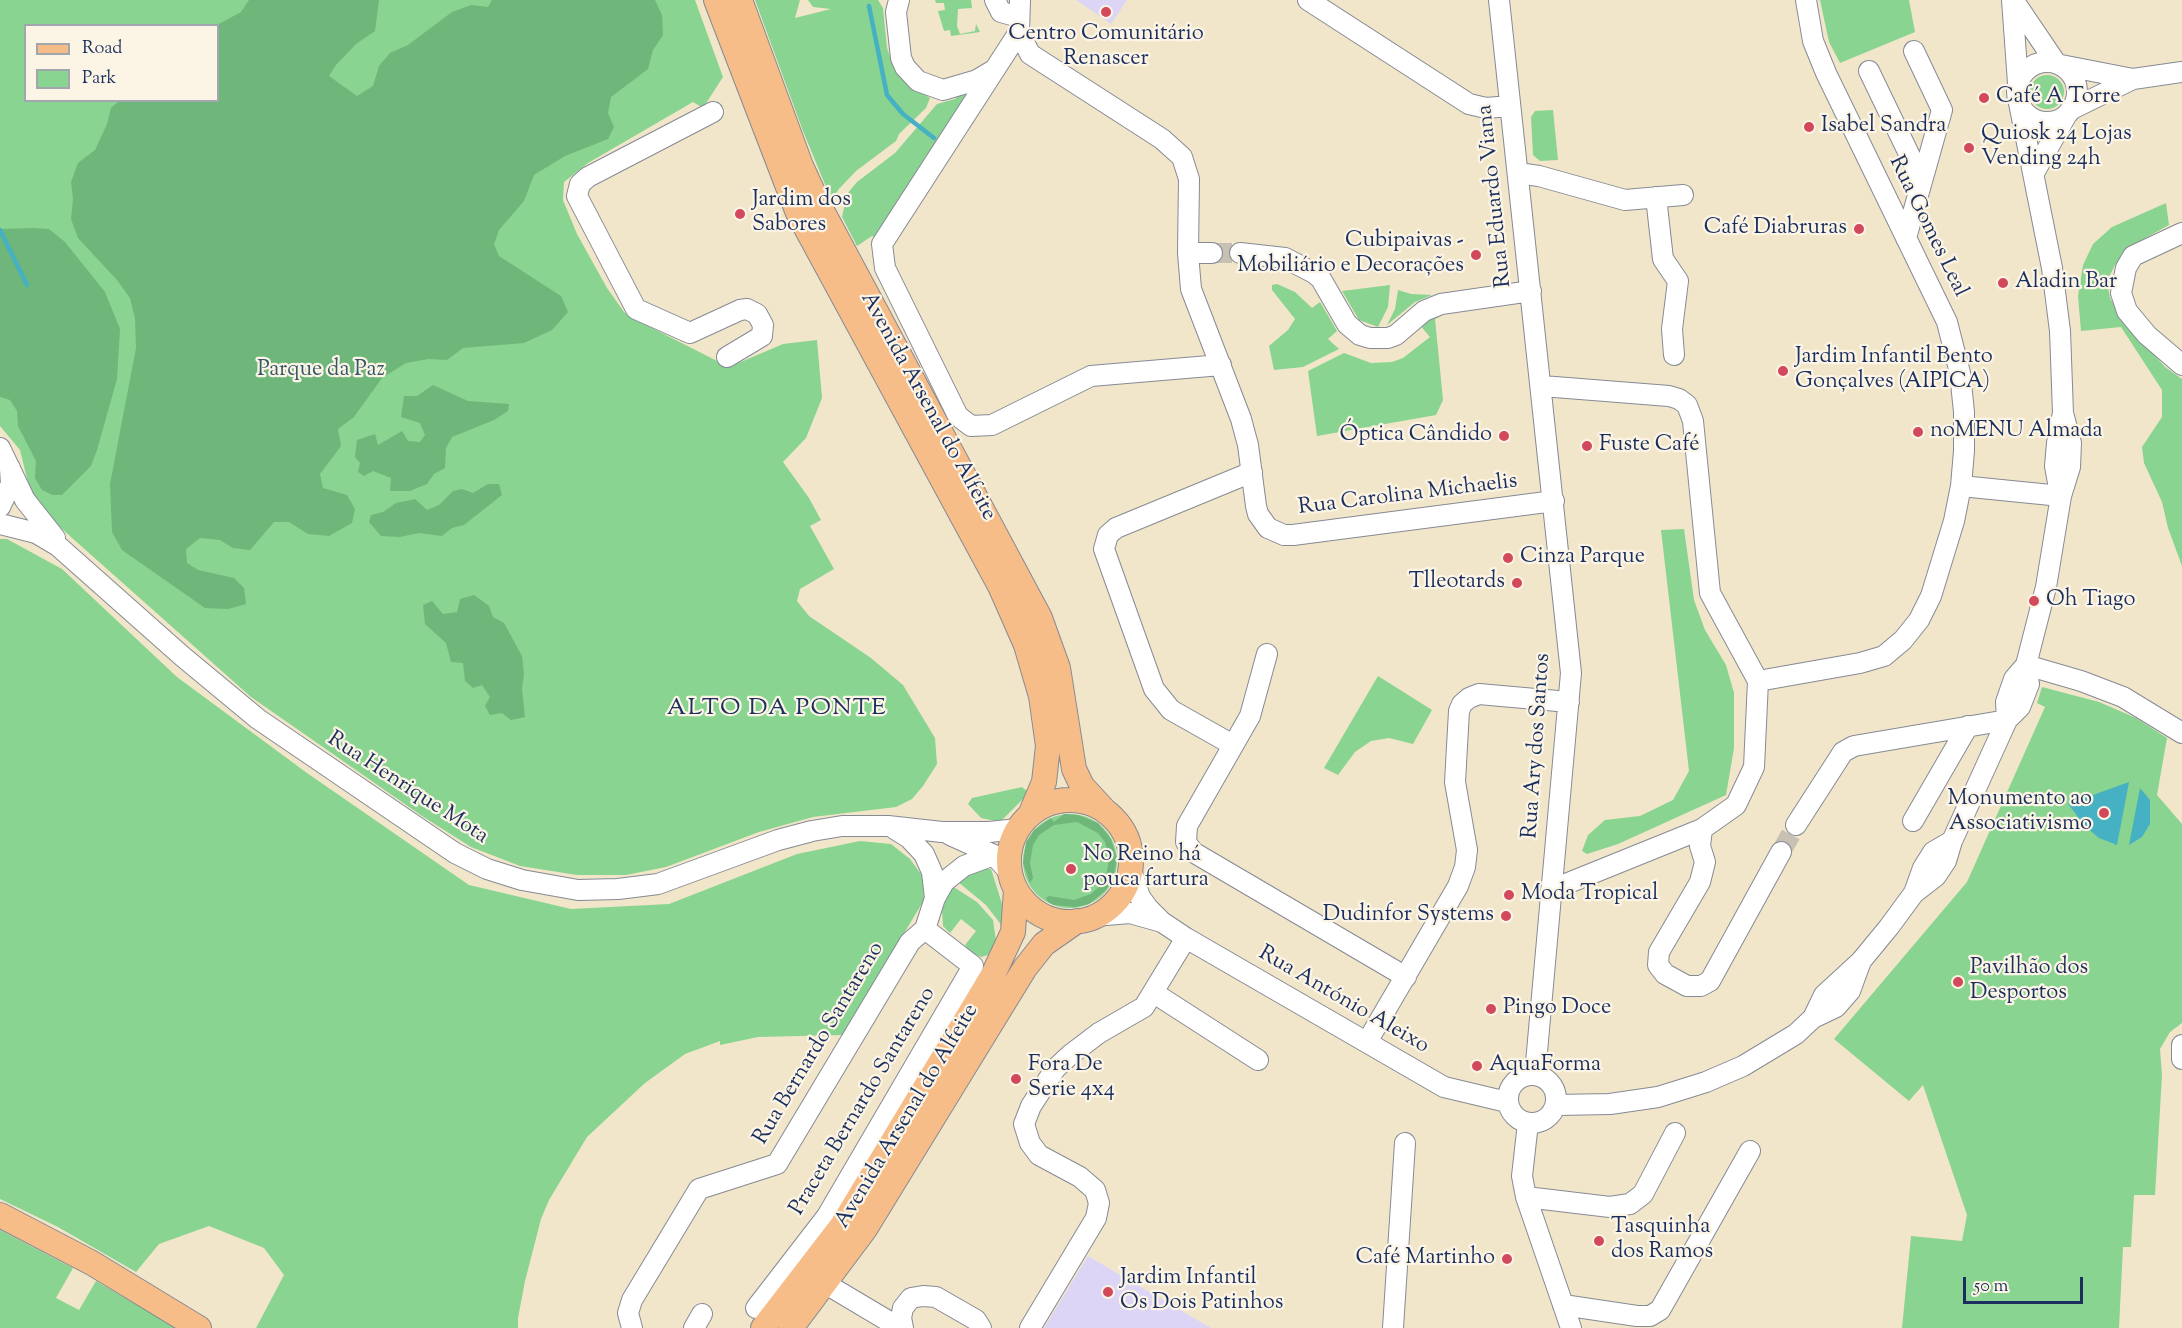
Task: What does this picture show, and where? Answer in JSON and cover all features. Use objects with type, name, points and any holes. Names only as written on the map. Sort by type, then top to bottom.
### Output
[{"type":"main road","name":"Avenida Arsenal do Alfeite","points":[[716,0],[798,213],[999,586],[1023,636],[1041,696],[1048,746],[1044,782],[1024,822]]},
{"type":"main road","name":"Avenida Arsenal do Alfeite","points":[[740,0],[801,166],[819,205],[1040,618],[1058,668],[1074,769],[1082,786],[1106,812]]},
{"type":"main road","points":[[1062,801],[1081,801],[1106,812],[1124,832],[1130,849],[1130,867],[1126,885],[1116,900],[1086,919],[1059,921],[1041,915],[1027,904],[1007,872],[1011,846],[1024,822],[1045,805],[1062,801]]},
{"type":"main road","name":"Avenida Arsenal do Alfeite","points":[[760,1318],[839,1231],[993,975],[1013,932],[1007,872]]},
{"type":"main road","name":"Avenida Arsenal do Alfeite","points":[[791,1328],[826,1284],[876,1212],[1025,968],[1044,944],[1086,919]]},
{"type":"main road","points":[[0,1215],[92,1263],[199,1328]]},
{"type":"street","points":[[899,0],[897,12],[901,58],[905,67],[918,81],[943,90],[978,80],[996,69]]},
{"type":"street","points":[[995,0],[1001,12],[1019,16]]},
{"type":"street","points":[[1308,0],[1469,104],[1486,108],[1510,106]]},
{"type":"street","name":"Rua Eduardo Viana","points":[[1499,0],[1542,386]]},
{"type":"street","name":"Rua Gomes Leal","points":[[1758,681],[1884,656],[1904,640],[1918,620],[1930,596],[1954,521],[1961,486],[1964,412],[1960,373],[1947,322],[1826,74],[1813,40],[1806,0]]},
{"type":"street","points":[[2013,0],[2058,64],[2072,76],[2076,85],[2075,100],[2034,173]]},
{"type":"street","points":[[1556,1105],[1610,1104],[1658,1096],[1706,1082],[1758,1058],[1796,1034],[1813,1018],[1824,994],[1862,961],[1914,893],[1923,868],[1934,852],[1952,841],[2007,720],[2006,702],[2014,679],[2026,665],[2046,587],[2061,496],[2070,467],[2071,454],[2071,443],[2063,413],[2058,310],[2019,103],[2013,0]]},
{"type":"street","points":[[1019,16],[996,69],[882,244],[885,268],[958,416],[971,426],[981,427],[992,424],[1091,376],[1221,365]]},
{"type":"street","points":[[1019,16],[1030,54],[1162,139],[1182,157],[1189,179],[1188,253],[1191,289],[1241,419],[1251,472],[1116,528],[1108,535],[1104,549],[1154,689],[1171,710],[1233,745]]},
{"type":"street","points":[[1906,238],[1942,110],[1914,51]]},
{"type":"street","points":[[2018,83],[2031,66],[2040,62],[2133,79]]},
{"type":"street","points":[[1869,71],[1922,181]]},
{"type":"street","points":[[2019,103],[2028,115],[2038,120],[2053,121],[2133,79],[2182,72]]},
{"type":"street","points":[[713,112],[588,177],[579,186],[579,202],[633,306],[690,333],[740,310],[754,312],[763,325],[762,336],[727,357]]},
{"type":"street","points":[[1518,173],[1539,176],[1625,200],[1683,195]]},
{"type":"street","points":[[1656,197],[1663,259],[1678,281],[1672,329],[1674,355]]},
{"type":"street","points":[[2182,233],[2133,256],[2126,268],[2121,293],[2127,311],[2147,335],[2182,365]]},
{"type":"street","points":[[1188,253],[1212,253]]},
{"type":"street","points":[[1240,253],[1285,258],[1314,273],[1324,285],[1347,324],[1360,335],[1370,338],[1388,338],[1396,335],[1424,311],[1441,304],[1531,291]]},
{"type":"street","points":[[1542,386],[1669,396],[1687,405],[1693,420],[1710,593],[1758,681],[1754,767],[1736,805],[1702,829],[1551,890]]},
{"type":"street","name":"Rua Ary dos Santos","points":[[1535,1074],[1569,702],[1570,649],[1542,386]]},
{"type":"street","points":[[0,507],[10,484],[5,457]]},
{"type":"street","points":[[5,457],[34,514],[80,563]]},
{"type":"street","name":"Rua Carolina Michaelis","points":[[1251,472],[1258,514],[1268,528],[1284,535],[1554,501]]},
{"type":"street","points":[[1961,486],[2061,496]]},
{"type":"street","points":[[0,524],[36,533],[80,563]]},
{"type":"street","name":"Rua Henrique Mota","points":[[80,563],[182,656],[258,719],[455,853],[487,868],[522,880],[578,890],[618,889],[658,884],[812,831],[842,826],[888,826],[942,832],[989,832],[1024,822]]},
{"type":"street","points":[[1268,654],[1255,703],[1187,826],[1185,838],[1193,852],[1406,977]]},
{"type":"street","points":[[2026,665],[2081,681],[2122,697],[2182,733]]},
{"type":"street","points":[[1366,1042],[1458,886],[1465,867],[1467,850],[1455,782],[1459,711],[1462,704],[1479,694],[1569,702]]},
{"type":"street","points":[[1796,825],[1843,752],[1854,746],[2007,720]]},
{"type":"street","points":[[1913,821],[1968,726]]},
{"type":"street","name":"Rua Bernardo Santareno","points":[[888,826],[909,838],[924,854],[932,872],[935,898]]},
{"type":"street","points":[[1702,829],[1700,846],[1705,862],[1700,882],[1659,952],[1658,965],[1665,974],[1687,986],[1701,986],[1710,981],[1781,852]]},
{"type":"street","name":"Rua Henrique Mota","points":[[942,832],[1007,872]]},
{"type":"street","name":"Rua António Aleixo","points":[[1130,867],[1140,897],[1162,922],[1186,938],[1444,1087],[1507,1102]]},
{"type":"street","name":"Rua Bernardo Santareno","points":[[632,1328],[628,1313],[632,1300],[699,1189],[777,1164],[910,942],[926,929],[935,898],[944,882],[956,871],[1007,872]]},
{"type":"street","name":"Rua António Aleixo","points":[[1086,919],[1130,913],[1162,922]]},
{"type":"street","name":"Praceta Bernardo Santareno","points":[[760,1318],[827,1216],[973,966],[926,929]]},
{"type":"street","points":[[1030,1328],[1096,1218],[1099,1203],[1095,1190],[1080,1177],[1039,1155],[1029,1143],[1024,1124],[1030,1106],[1055,1069],[1070,1055],[1099,1033],[1144,1007],[1186,938]]},
{"type":"street","points":[[1154,993],[1258,1060]]},
{"type":"street","points":[[2182,1045],[2182,1059]]},
{"type":"street","points":[[1535,1074],[1550,1082],[1556,1097],[1556,1105],[1553,1112],[1542,1121],[1528,1123],[1518,1119],[1511,1112],[1507,1102],[1511,1085],[1518,1079],[1535,1074]]},
{"type":"street","points":[[1528,1123],[1522,1176],[1526,1197],[1570,1328]]},
{"type":"street","points":[[1526,1197],[1610,1207],[1630,1204],[1643,1194],[1675,1133]]},
{"type":"street","points":[[1393,1328],[1405,1143]]},
{"type":"street","points":[[1563,1305],[1637,1316],[1650,1316],[1660,1310],[1750,1151]]},
{"type":"street","points":[[826,1284],[902,1328]]},
{"type":"street","points":[[902,1328],[903,1308],[911,1298],[923,1296],[936,1297],[976,1320],[981,1328]]},
{"type":"shaded area","name":"Centro Comunitário Renascer","points":[[1076,0],[1127,0],[1111,24]]},
{"type":"shaded area","name":"Jardim Infantil Os Dois Patinhos","points":[[1088,1256],[1211,1328],[1044,1328]]},
{"type":"green space","name":"Parque da Paz","points":[[0,0],[695,0],[723,77],[703,108],[693,102],[588,163],[564,182],[563,200],[577,234],[607,288],[624,312],[650,327],[729,367],[783,344],[817,340],[822,398],[806,438],[783,462],[809,498],[821,520],[810,526],[834,569],[800,589],[797,601],[809,616],[871,658],[903,685],[935,738],[937,764],[912,799],[896,807],[813,817],[759,832],[666,867],[626,875],[577,875],[520,866],[471,847],[422,816],[251,697],[44,513],[30,491],[20,450],[0,426]]},
{"type":"green space","points":[[249,0],[379,0],[375,31],[356,44],[329,76],[357,96],[373,86],[379,66],[390,53],[408,45],[452,12],[471,5],[488,7],[492,0],[655,0],[662,15],[663,35],[653,50],[648,69],[611,97],[608,113],[614,127],[608,139],[565,156],[534,175],[524,201],[499,230],[494,244],[499,256],[561,296],[568,312],[552,330],[524,343],[463,348],[447,360],[428,359],[406,363],[382,378],[354,417],[338,429],[341,446],[320,474],[323,488],[347,495],[355,509],[352,523],[329,536],[308,534],[289,522],[274,522],[250,550],[233,548],[220,540],[200,538],[186,549],[187,563],[198,570],[234,578],[244,588],[246,604],[228,609],[205,608],[122,550],[112,532],[110,484],[136,348],[135,319],[130,298],[117,280],[78,238],[71,219],[73,199],[71,182],[78,163],[95,150],[107,124],[111,108],[118,102],[219,102],[219,24],[241,12]]},
{"type":"green space","points":[[755,0],[800,0],[795,18],[831,9],[813,7],[808,0],[878,0],[883,8],[887,48],[895,71],[911,86],[930,98],[926,108],[899,134],[896,141],[856,171],[838,190],[834,199],[831,199],[803,131]]},
{"type":"green space","points":[[935,0],[971,0],[972,8],[958,9],[957,26],[960,34],[975,31],[976,24],[980,32],[951,36],[950,30],[944,31],[938,11],[945,10],[944,3],[936,3]]},
{"type":"green space","points":[[1820,0],[1909,0],[1915,32],[1840,63],[1829,42]]},
{"type":"green space","points":[[2047,75],[2059,80],[2064,92],[2059,104],[2047,109],[2035,104],[2030,92],[2035,80]]},
{"type":"green space","points":[[962,92],[969,92],[969,95],[877,238],[872,236],[857,246],[842,217],[847,194],[857,182],[895,153],[937,104],[955,99]]},
{"type":"green space","points":[[1553,110],[1558,160],[1540,161],[1533,155],[1531,117],[1535,111]]},
{"type":"green space","points":[[2166,203],[2169,225],[2133,245],[2115,265],[2107,281],[2110,298],[2119,314],[2165,367],[2182,379],[2182,566],[2168,528],[2162,502],[2144,463],[2142,447],[2162,417],[2162,390],[2121,327],[2081,331],[2078,296],[2083,265],[2093,244],[2112,227]]},
{"type":"green space","points":[[0,229],[49,229],[65,242],[105,292],[120,329],[117,379],[97,450],[91,466],[62,495],[53,495],[42,490],[35,478],[36,461],[18,426],[17,411],[10,400],[0,397]]},
{"type":"green space","points":[[1277,284],[1295,292],[1312,308],[1320,302],[1337,331],[1328,339],[1339,349],[1303,367],[1274,370],[1269,346],[1288,330],[1295,319],[1272,290],[1272,285]]},
{"type":"green space","points":[[1390,285],[1388,307],[1378,327],[1359,320],[1342,291]]},
{"type":"green space","points":[[1398,290],[1411,294],[1432,295],[1415,302],[1387,325],[1395,309]]},
{"type":"green space","points":[[1446,313],[1435,319],[1443,400],[1436,415],[1317,436],[1308,371],[1344,353],[1371,363],[1392,362],[1403,358],[1430,337],[1419,324],[1427,318]]},
{"type":"green space","points":[[433,385],[468,401],[509,404],[508,411],[494,420],[452,437],[446,448],[445,468],[434,474],[427,484],[410,491],[390,491],[391,478],[373,471],[364,476],[358,472],[360,463],[355,457],[357,440],[375,434],[378,445],[402,431],[408,441],[420,442],[425,435],[420,423],[401,417],[404,396],[417,396]]},
{"type":"green space","points":[[488,484],[499,484],[502,495],[464,525],[452,528],[442,536],[419,533],[400,537],[381,536],[369,522],[371,515],[383,512],[396,503],[415,499],[427,510],[439,505],[453,491],[462,489],[473,493]]},
{"type":"green space","points":[[1684,529],[1694,600],[1705,630],[1726,665],[1734,693],[1734,748],[1726,795],[1618,844],[1587,854],[1582,851],[1588,835],[1605,820],[1640,816],[1673,800],[1689,771],[1661,530]]},
{"type":"green space","points":[[0,539],[7,539],[62,569],[177,677],[307,773],[469,885],[571,909],[669,904],[797,854],[860,841],[891,844],[910,859],[923,877],[924,900],[843,1035],[758,1037],[720,1045],[720,1041],[685,1054],[645,1083],[587,1137],[549,1200],[541,1219],[525,1281],[518,1328],[256,1328],[284,1275],[264,1248],[209,1226],[159,1244],[136,1272],[58,1227],[0,1199]]},
{"type":"green space","points":[[474,595],[489,606],[493,617],[504,623],[522,656],[525,717],[511,720],[502,713],[490,715],[485,706],[490,697],[482,685],[473,688],[465,681],[463,663],[451,662],[446,643],[425,624],[423,605],[432,601],[443,614],[457,612],[460,599]]},
{"type":"green space","points":[[1378,676],[1432,710],[1413,744],[1389,738],[1371,741],[1355,752],[1338,775],[1324,768]]},
{"type":"green space","points":[[2042,687],[2099,702],[2136,718],[2167,738],[2157,795],[2182,824],[2182,1023],[2170,1032],[2160,1049],[2162,1075],[2155,1195],[2134,1195],[2131,1247],[2123,1247],[2119,1328],[1902,1328],[1911,1236],[1962,1241],[1967,1215],[1923,1085],[1909,1101],[1834,1039],[1967,882],[2045,707],[2037,703]]},
{"type":"green space","points":[[1022,787],[1027,791],[1025,797],[1000,822],[981,818],[968,804],[972,798]]},
{"type":"green space","points":[[1064,814],[1078,815],[1098,823],[1111,839],[1117,859],[1113,879],[1105,891],[1089,904],[1075,907],[1054,905],[1046,898],[1049,896],[1074,900],[1091,894],[1100,886],[1106,877],[1109,859],[1105,842],[1098,833],[1077,822],[1054,825],[1039,835],[1033,845],[1030,863],[1033,878],[1030,883],[1023,863],[1026,842],[1034,830],[1051,818],[1054,822]]},
{"type":"green space","points":[[1070,814],[1088,818],[1103,828],[1113,843],[1117,861],[1113,879],[1103,894],[1088,904],[1070,908],[1052,904],[1037,894],[1027,879],[1023,861],[1027,843],[1037,828],[1052,818]]},
{"type":"green space","points":[[980,869],[991,869],[1003,907],[1002,926],[986,905],[958,882],[965,875]]},
{"type":"green space","points":[[952,886],[977,902],[993,920],[996,941],[988,955],[981,957],[969,951],[965,945],[976,931],[961,919],[950,933],[943,926],[942,910]]},
{"type":"green space","points":[[0,1230],[73,1268],[56,1298],[79,1310],[96,1281],[176,1328],[0,1328]]},
{"type":"water","points":[[2129,782],[2117,845],[2099,838],[2085,826],[2068,804]]},
{"type":"water","points":[[2140,788],[2150,800],[2150,824],[2142,837],[2129,845]]},
{"type":"waterway","points":[[869,6],[887,95],[903,114],[934,138]]},
{"type":"waterway","points":[[0,230],[27,285]]},
{"type":"tunnel","points":[[1212,253],[1240,253]]},
{"type":"tunnel","points":[[1781,852],[1796,825]]},
{"type":"place","name":"Centro Comunitário Renascer","points":[[1106,12]]},
{"type":"place","name":"Café A Torre","points":[[1984,98]]},
{"type":"place","name":"Isabel Sandra","points":[[1809,127]]},
{"type":"place","name":"Quiosk 24 Lojas Vending 24h","points":[[1969,148]]},
{"type":"place","name":"Jardim dos Sabores","points":[[740,214]]},
{"type":"place","name":"Café Diabruras","points":[[1859,229]]},
{"type":"place","name":"Cubipaivas - Mobiliário e Decorações","points":[[1476,255]]},
{"type":"place","name":"Aladin Bar","points":[[2003,283]]},
{"type":"place","name":"Jardim Infantil Bento Gonçalves (AIPICA)","points":[[1783,371]]},
{"type":"place","name":"noMENU Almada","points":[[1918,432]]},
{"type":"place","name":"Óptica Cândido","points":[[1504,436]]},
{"type":"place","name":"Fuste Café","points":[[1587,446]]},
{"type":"place","name":"Cinza Parque","points":[[1508,558]]},
{"type":"place","name":"Tlleotards","points":[[1517,583]]},
{"type":"place","name":"Oh Tiago","points":[[2034,601]]},
{"type":"place","name":"Monumento ao Associativismo","points":[[2104,813]]},
{"type":"place","name":"No Reino há pouca fartura","points":[[1071,869]]},
{"type":"place","name":"Moda Tropical","points":[[1509,895]]},
{"type":"place","name":"Dudinfor Systems","points":[[1506,916]]},
{"type":"place","name":"Pavilhão dos Desportos","points":[[1958,982]]},
{"type":"place","name":"Pingo Doce","points":[[1491,1009]]},
{"type":"place","name":"AquaForma","points":[[1477,1066]]},
{"type":"place","name":"Fora De Serie 4x4","points":[[1016,1079]]},
{"type":"place","name":"Tasquinha dos Ramos","points":[[1599,1241]]},
{"type":"place","name":"Café Martinho","points":[[1507,1259]]},
{"type":"place","name":"Jardim Infantil Os Dois Patinhos","points":[[1108,1292]]},
{"type":"district","name":"ALTO DA PONTE","points":[[777,710]]}]
